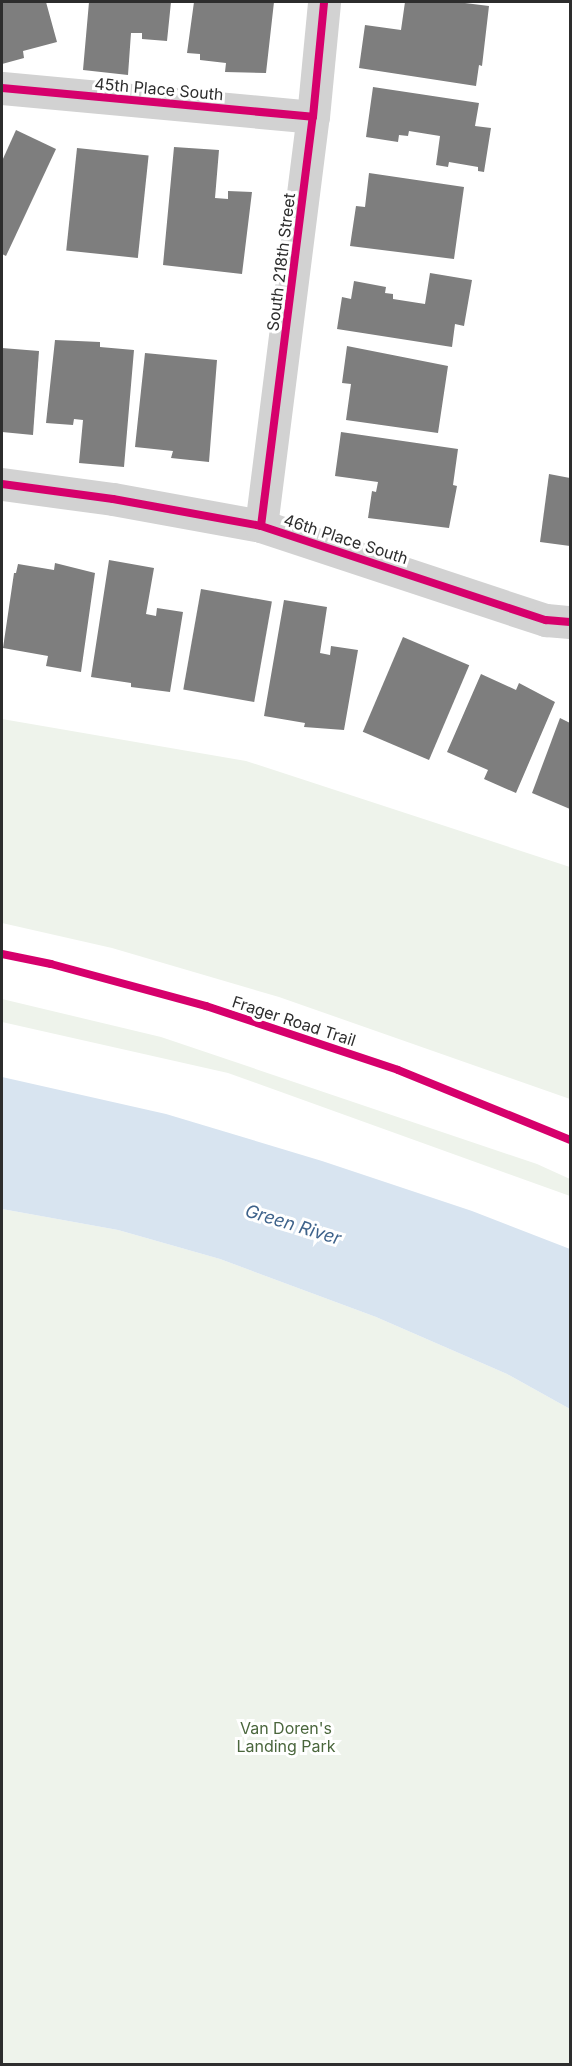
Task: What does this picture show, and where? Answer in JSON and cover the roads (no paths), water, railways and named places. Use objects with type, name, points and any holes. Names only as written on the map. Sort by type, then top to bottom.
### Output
[{"type":"street","name":"South 218th Street","points":[[261,525],[313,117],[324,2]]},
{"type":"street","name":"45th Place South","points":[[2,88],[313,117]]},
{"type":"street","name":"46th Place South","points":[[2,484],[113,499],[261,525],[546,620],[570,622]]},
{"type":"water","name":"Green River","points":[[2,1077],[166,1114],[322,1161],[472,1211],[570,1249],[570,1409],[507,1374],[376,1317],[220,1259],[118,1230],[2,1209]]},
{"type":"park label","name":"Van Doren's Landing Park","points":[[286,1737]]}]
